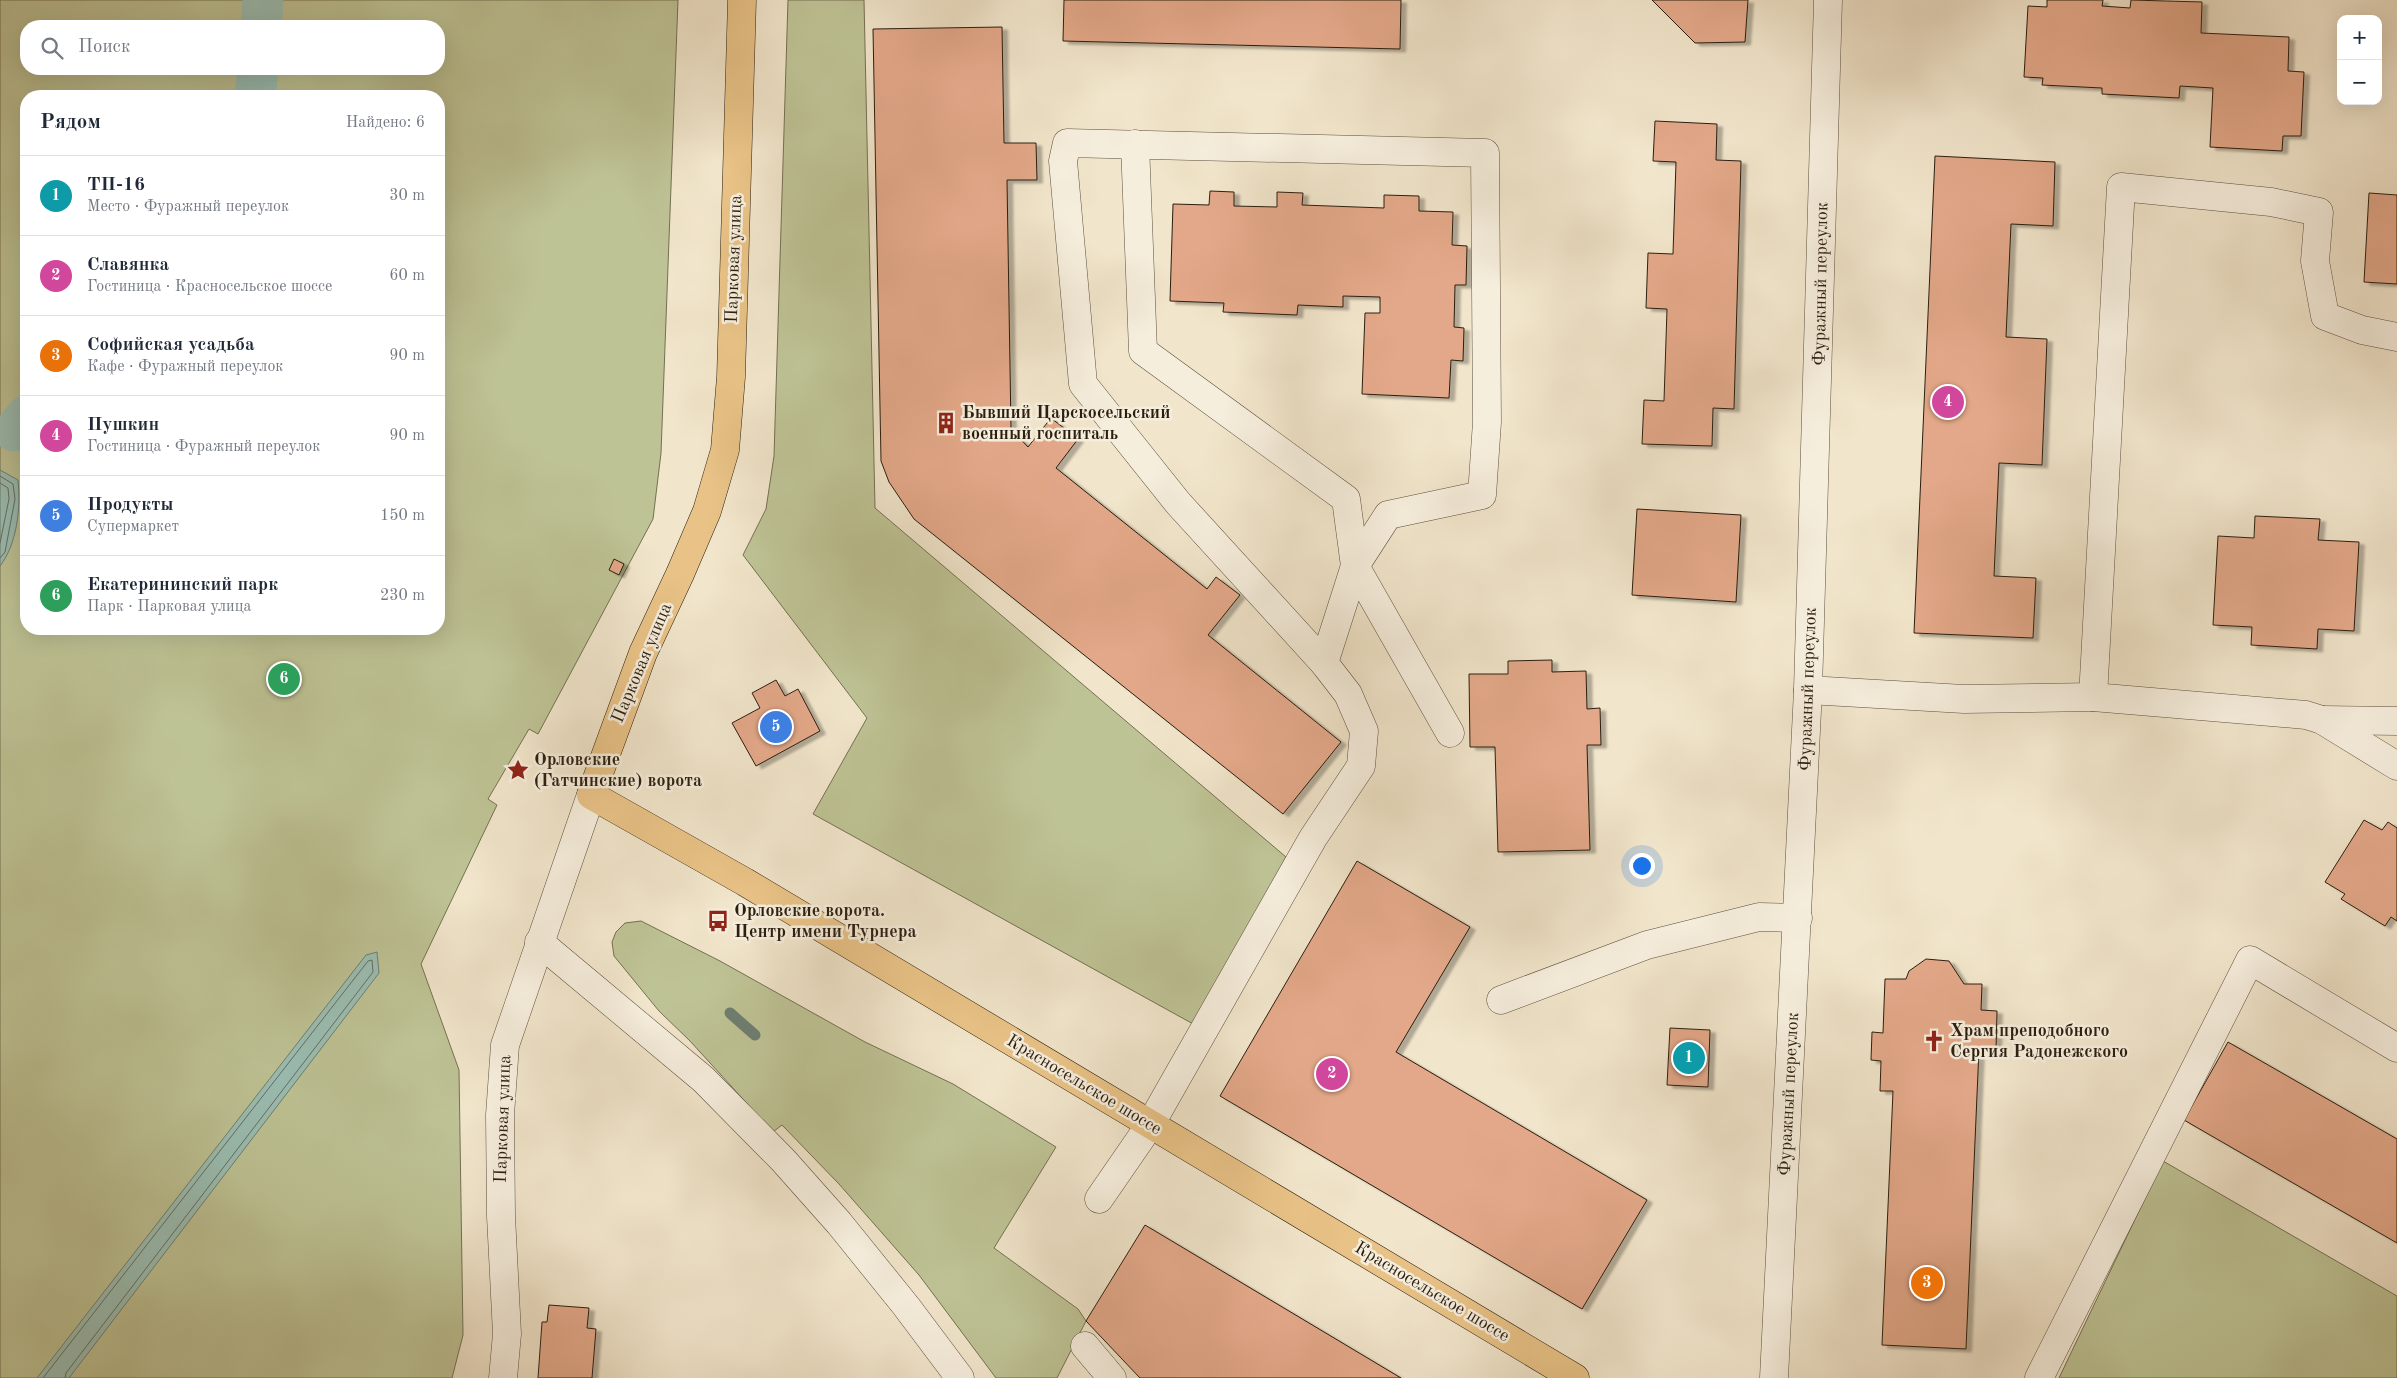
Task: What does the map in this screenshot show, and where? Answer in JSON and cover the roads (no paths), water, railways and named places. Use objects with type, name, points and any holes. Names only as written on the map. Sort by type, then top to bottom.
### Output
[{"type":"main road","name":"Парковая улица","points":[[591,795],[643,652],[707,511],[725,450],[731,377],[742,0]]},
{"type":"main road","name":"Красносельское шоссе","points":[[591,795],[738,878],[1571,1377]]},
{"type":"street","name":"Фуражный переулок","points":[[1774,1378],[1808,690],[1828,0]]},
{"type":"street","points":[[1100,1199],[1150,1125],[1312,838],[1361,766],[1364,731],[1348,694],[1324,663],[1178,503],[1083,384],[1062,161],[1067,144],[1485,153],[1487,422],[1482,495],[1388,515],[1355,566],[1324,663]]},
{"type":"street","points":[[1136,144],[1144,351],[1346,499],[1355,566],[1450,733]]},
{"type":"street","points":[[2093,698],[2121,187],[2271,202],[2319,212],[2315,261],[2325,316],[2362,330],[2397,337]]},
{"type":"street","points":[[1808,690],[1964,699],[2093,698],[2306,715],[2322,720],[2397,766]]},
{"type":"street","points":[[2322,720],[2397,721]]},
{"type":"street","name":"Парковая улица","points":[[503,1378],[507,1334],[500,1115],[505,1045],[591,795]]},
{"type":"street","points":[[1501,1000],[1648,944],[1759,917],[1798,918]]},
{"type":"street","points":[[539,942],[703,1079],[783,1160],[839,1223],[906,1306],[960,1378]]},
{"type":"street","points":[[2039,1378],[2250,960],[2397,1048]]},
{"type":"street","points":[[1085,1346],[1109,1377]]},
{"type":"water","points":[[0,470],[18,480],[19,502],[14,537],[0,566]]},
{"type":"water","points":[[377,952],[379,973],[69,1378],[37,1378],[366,955]]},
{"type":"waterway","points":[[261,20],[263,0]]},
{"type":"waterway","points":[[256,90],[257,75]]},
{"type":"waterway","points":[[14,431],[20,424]]},
{"type":"waterway","points":[[730,1013],[755,1035]]},
{"type":"place","name":"Пушкин","points":[[1948,402]]},
{"type":"place","name":"Бывший Царскосельский военный госпиталь","points":[[946,423]]},
{"type":"place","name":"Екатерининский парк","points":[[284,679]]},
{"type":"place","name":"Продукты","points":[[776,727]]},
{"type":"place","name":"Орловские (Гатчинские) ворота","points":[[518,770]]},
{"type":"place","name":"Орловские ворота. Центр имени Турнера","points":[[718,921]]},
{"type":"place","name":"Храм преподобного Сергия Радонежского","points":[[1934,1041]]},
{"type":"place","name":"ТП-16","points":[[1689,1058]]},
{"type":"place","name":"Славянка","points":[[1332,1074]]},
{"type":"place","name":"Софийская усадьба","points":[[1927,1283]]}]
